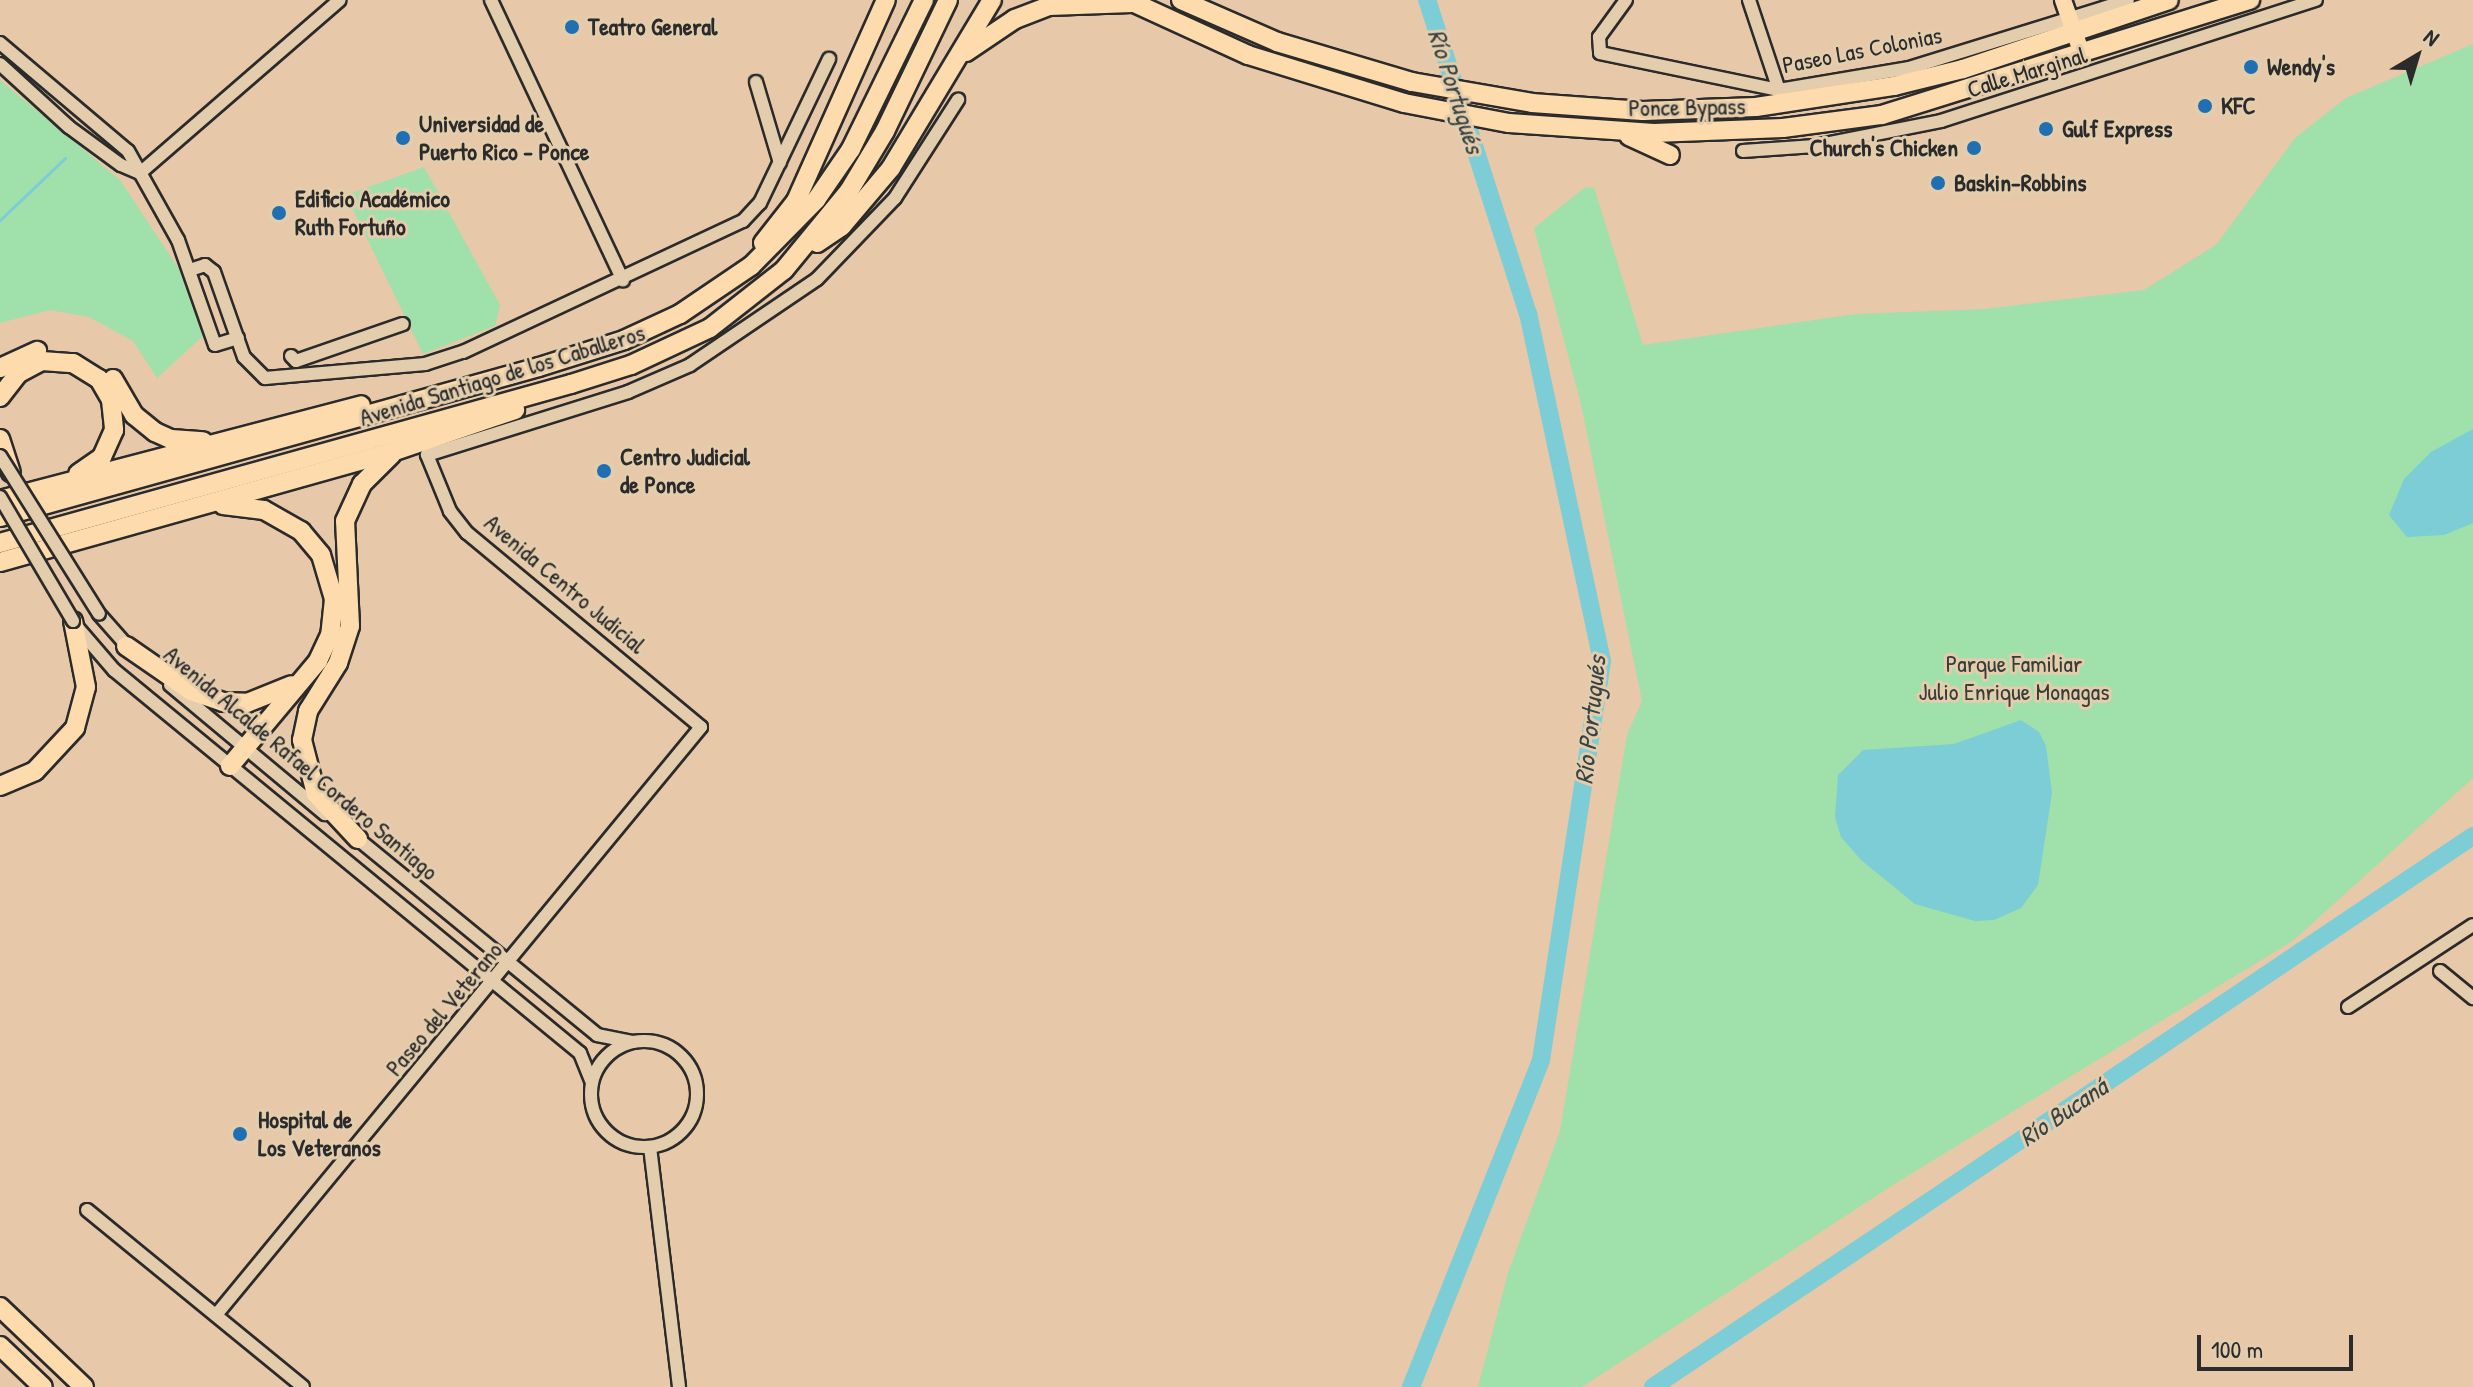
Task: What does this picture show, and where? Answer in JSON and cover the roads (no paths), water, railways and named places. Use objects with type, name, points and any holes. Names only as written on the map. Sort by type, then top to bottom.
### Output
[{"type":"highway","points":[[730,283],[796,201],[884,0]]},
{"type":"highway","name":"Avenida Santiago de los Caballeros","points":[[0,517],[397,407],[624,340],[680,314],[730,283],[783,238],[832,180],[924,0]]},
{"type":"highway","name":"Avenida Santiago de los Caballeros","points":[[0,543],[537,394],[688,340],[733,313],[798,256],[869,160],[948,0]]},
{"type":"highway","points":[[798,256],[842,226],[891,168],[992,0]]},
{"type":"highway","name":"Ponce Bypass","points":[[1181,0],[1251,33],[1359,69],[1475,96],[1556,106],[1710,111],[1789,103],[1963,69],[2071,25],[2169,0]]},
{"type":"highway","name":"Ponce Bypass","points":[[1130,1],[1248,55],[1367,92],[1464,115],[1563,129],[1619,132],[1783,128],[1896,121],[2082,54],[2250,0]]},
{"type":"highway","points":[[961,56],[1005,25],[1049,6],[1130,1]]},
{"type":"highway","points":[[1619,132],[1670,155]]},
{"type":"highway","points":[[2,365],[46,350],[82,355],[109,374],[134,415],[155,432],[181,441],[213,441]]},
{"type":"highway","points":[[0,397],[19,373],[50,360],[86,369],[107,392],[115,424],[107,450],[86,471],[47,488]]},
{"type":"highway","points":[[0,562],[395,451],[513,412],[537,394]]},
{"type":"highway","points":[[0,498],[359,405],[397,407]]},
{"type":"highway","points":[[0,439],[13,479]]},
{"type":"highway","points":[[358,839],[316,794],[302,740],[308,711],[338,663],[350,626],[345,521],[362,484],[395,451]]},
{"type":"highway","points":[[208,504],[274,514],[301,531],[321,555],[331,581],[334,616],[324,652],[230,766]]},
{"type":"highway","points":[[0,786],[35,771],[75,728],[86,687],[73,621]]},
{"type":"highway","points":[[126,646],[191,691],[223,702],[261,699],[301,680]]},
{"type":"highway","points":[[0,1307],[84,1387]]},
{"type":"highway","points":[[0,1346],[43,1387]]},
{"type":"main road","points":[[2063,0],[2082,54]]},
{"type":"street","points":[[140,173],[340,0]]},
{"type":"street","points":[[491,0],[623,280]]},
{"type":"street","name":"Paseo Las Colonias","points":[[1626,0],[1599,37],[1600,53],[1779,90],[1909,68],[2071,25],[2128,0]]},
{"type":"street","points":[[1749,0],[1779,90]]},
{"type":"street","name":"Calle Marginal","points":[[1743,151],[1815,146],[1896,121],[2089,77],[2316,0]]},
{"type":"street","points":[[0,43],[128,151],[190,270],[215,345],[238,338]]},
{"type":"street","points":[[190,270],[205,265],[214,272],[252,368],[265,378],[425,364],[463,352],[623,280],[743,221],[760,203],[829,59]]},
{"type":"street","points":[[0,64],[69,127],[121,165],[140,173]]},
{"type":"street","points":[[756,82],[780,163]]},
{"type":"street","name":"Avenida Centro Judicial","points":[[701,727],[467,533],[450,511],[427,455],[628,392],[690,365],[817,279],[895,198],[958,100]]},
{"type":"street","points":[[303,377],[294,359],[403,324]]},
{"type":"street","name":"Avenida Alcalde Rafael Cordero Santiago","points":[[0,456],[99,614],[126,646],[244,748],[597,1035],[633,1042]]},
{"type":"street","name":"Avenida Alcalde Rafael Cordero Santiago","points":[[0,498],[73,621],[114,670],[580,1053],[592,1083]]},
{"type":"street","name":"Paseo del Veterano","points":[[216,1315],[510,964],[701,727]]},
{"type":"street","points":[[2348,1007],[2473,925]]},
{"type":"street","points":[[2440,971],[2473,998]]},
{"type":"street","points":[[633,1042],[672,1049],[695,1081],[691,1120],[677,1135],[650,1147],[621,1142],[605,1129],[594,1112],[592,1083],[606,1057],[633,1042]]},
{"type":"street","points":[[650,1147],[679,1387]]},
{"type":"street","points":[[87,1210],[303,1387]]},
{"type":"water","points":[[2473,429],[2473,523],[2444,535],[2407,537],[2389,515],[2404,479],[2431,452]]},
{"type":"water","points":[[2021,720],[2039,732],[2046,746],[2052,793],[2038,885],[2021,908],[1994,920],[1975,921],[1915,904],[1861,860],[1841,837],[1835,817],[1838,775],[1863,750],[1954,744]]},
{"type":"waterway","name":"Río Portugués","points":[[1411,1387],[1541,1060],[1602,661],[1528,314],[1427,0]]},
{"type":"waterway","points":[[0,220],[65,158]]},
{"type":"waterway","name":"Río Bucaná","points":[[1653,1387],[2473,836]]},
{"type":"place","name":"Teatro General","points":[[572,27]]},
{"type":"place","name":"Wendy's","points":[[2251,67]]},
{"type":"place","name":"KFC","points":[[2205,106]]},
{"type":"place","name":"Gulf Express","points":[[2046,129]]},
{"type":"place","name":"Universidad de Puerto Rico - Ponce","points":[[403,138]]},
{"type":"place","name":"Church's Chicken","points":[[1974,148]]},
{"type":"place","name":"Baskin-Robbins","points":[[1938,183]]},
{"type":"place","name":"Edificio Académico Ruth Fortuño","points":[[279,213]]},
{"type":"place","name":"Centro Judicial de Ponce","points":[[604,471]]},
{"type":"place","name":"Hospital de Los Veteranos","points":[[240,1134]]},
{"type":"park label","name":"Parque Familiar Julio Enrique Monagas","points":[[2014,678]]}]
